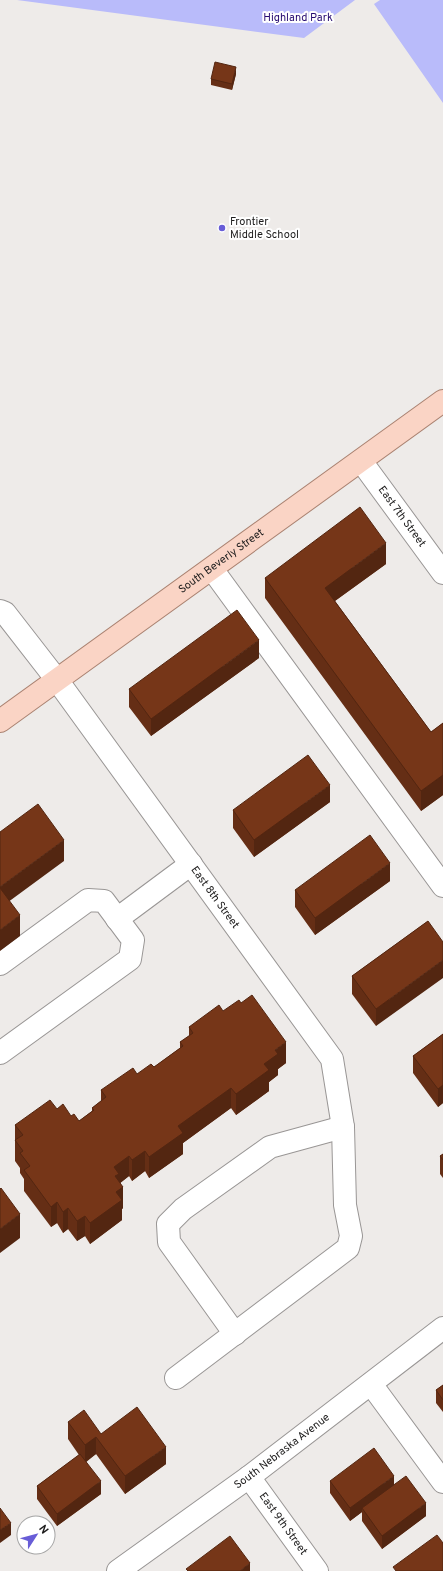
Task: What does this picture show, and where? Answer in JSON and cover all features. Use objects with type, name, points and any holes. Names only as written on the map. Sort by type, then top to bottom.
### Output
[{"type":"main road","name":"South Beverly Street","points":[[0,722],[443,401]]},
{"type":"street","name":"East 7th Street","points":[[360,461],[443,573]]},
{"type":"street","points":[[212,569],[443,886]]},
{"type":"street","name":"East 8th Street","points":[[0,611],[5,613],[57,680],[332,1059],[343,1127],[345,1205],[351,1236],[348,1248],[176,1378]]},
{"type":"street","points":[[117,919],[191,864]]},
{"type":"street","points":[[0,964],[88,900],[104,901],[133,940],[130,959],[0,1053]]},
{"type":"street","points":[[235,1334],[169,1242],[168,1224],[183,1208],[270,1147],[343,1127]]},
{"type":"street","name":"South Nebraska Avenue","points":[[121,1570],[249,1477],[443,1328]]},
{"type":"street","points":[[371,1384],[443,1482]]},
{"type":"street","name":"East 9th Street","points":[[249,1477],[317,1571]]},
{"type":"green space","name":"Highland Park","points":[[17,0],[355,0],[304,38]]},
{"type":"green space","points":[[380,0],[443,0],[443,103],[374,4]]},
{"type":"building","points":[[215,62],[236,67],[232,84],[211,79]]},
{"type":"building","points":[[360,507],[386,543],[325,588],[431,732],[443,723],[443,775],[421,791],[265,578]]},
{"type":"building","points":[[237,610],[259,640],[151,719],[129,689]]},
{"type":"building","points":[[308,755],[330,785],[254,840],[233,810]]},
{"type":"building","points":[[38,804],[64,840],[0,887],[0,832]]},
{"type":"building","points":[[370,835],[390,863],[315,918],[295,890]]},
{"type":"building","points":[[0,888],[20,915],[0,930]]},
{"type":"building","points":[[428,921],[443,942],[443,960],[376,1009],[352,976]]},
{"type":"building","points":[[252,995],[286,1042],[275,1050],[278,1054],[264,1064],[269,1070],[236,1094],[231,1088],[178,1126],[183,1133],[149,1157],[145,1151],[132,1160],[129,1156],[114,1167],[119,1174],[115,1176],[123,1187],[116,1192],[122,1200],[90,1223],[85,1216],[77,1221],[68,1208],[63,1212],[57,1202],[51,1207],[24,1170],[30,1166],[20,1153],[23,1151],[15,1140],[23,1135],[15,1125],[50,1100],[57,1109],[63,1104],[71,1116],[74,1114],[79,1121],[94,1110],[92,1108],[106,1097],[101,1090],[133,1068],[137,1074],[151,1064],[154,1067],[183,1046],[180,1042],[193,1033],[189,1027],[219,1005],[223,1011],[239,1000],[241,1003]]},
{"type":"building","points":[[443,1034],[443,1085],[438,1089],[413,1056]]},
{"type":"building","points":[[1,1188],[20,1214],[0,1229],[0,1189]]},
{"type":"building","points":[[443,1385],[443,1400],[436,1390]]},
{"type":"building","points":[[137,1407],[166,1447],[125,1476],[96,1437],[85,1445],[68,1422],[84,1410],[101,1434]]},
{"type":"building","points":[[374,1448],[394,1476],[350,1508],[330,1481]]},
{"type":"building","points":[[80,1454],[101,1481],[57,1514],[37,1486]]},
{"type":"building","points":[[406,1476],[426,1503],[382,1536],[362,1508]]},
{"type":"building","points":[[0,1508],[11,1523],[0,1530]]},
{"type":"building","points":[[437,1535],[443,1543],[443,1571],[396,1571],[393,1567]]},
{"type":"building","points":[[230,1536],[250,1563],[240,1571],[188,1571],[186,1569]]},
{"type":"place","name":"Frontier Middle School","points":[[222,228]]}]
